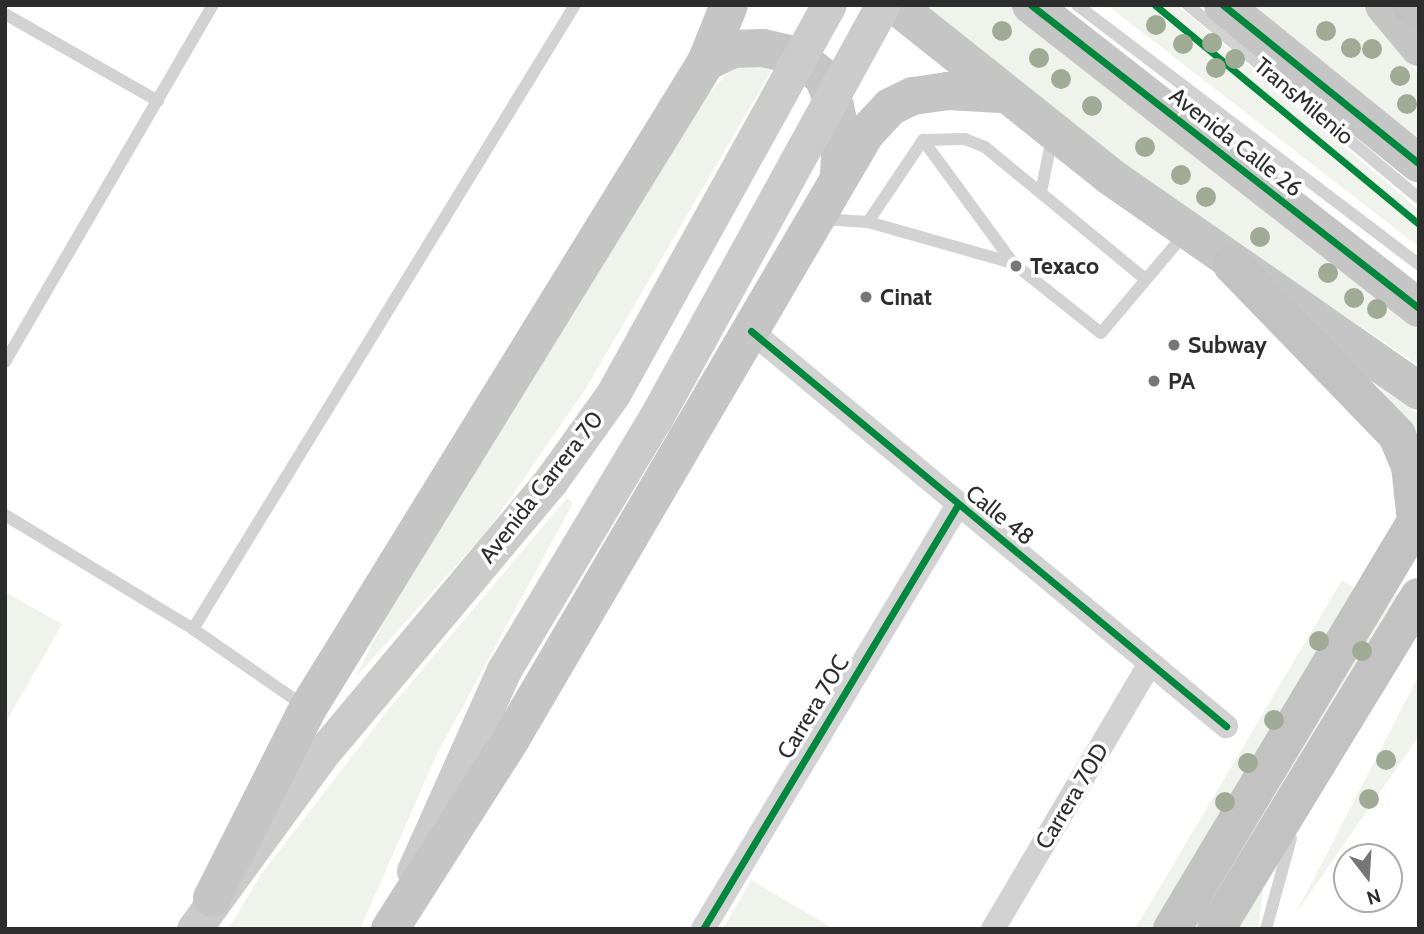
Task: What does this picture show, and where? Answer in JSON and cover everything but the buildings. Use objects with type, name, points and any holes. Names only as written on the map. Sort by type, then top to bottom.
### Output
[{"type":"highway","points":[[1411,5],[1419,11]]},
{"type":"highway","points":[[1172,929],[1416,521],[1410,466],[1397,435],[1232,265]]},
{"type":"highway","points":[[1216,929],[1419,597]]},
{"type":"main road","points":[[203,914],[308,708],[706,62],[729,5]]},
{"type":"main road","name":"Avenida Carrera 70","points":[[203,914],[320,757],[550,482],[612,394],[829,5]]},
{"type":"main road","points":[[389,929],[504,670],[655,419],[883,5]]},
{"type":"main road","points":[[895,5],[1053,134],[1232,265],[1419,391]]},
{"type":"main road","name":"Avenida Calle 26","points":[[1031,5],[1419,308]]},
{"type":"main road","points":[[1223,5],[1419,164]]},
{"type":"main road","points":[[1384,5],[1419,47]]},
{"type":"main road","points":[[706,62],[733,49],[763,48],[797,56],[806,63],[823,78],[835,107],[841,133],[839,176]]},
{"type":"main road","points":[[389,929],[511,739],[866,133],[890,107],[913,96],[947,91],[1001,94]]},
{"type":"street","name":"Calle 48","points":[[751,331],[957,506],[1227,726]]},
{"type":"street","name":"Carrera 70C","points":[[702,929],[957,506]]},
{"type":"street","name":"Carrera 70D","points":[[993,929],[1150,664]]},
{"type":"lane","points":[[5,362],[213,5]]},
{"type":"lane","points":[[193,629],[575,5]]},
{"type":"lane","points":[[1077,5],[1419,265]]},
{"type":"lane","name":"TransMilenio","points":[[1188,5],[1419,198]]},
{"type":"lane","points":[[5,14],[158,101]]},
{"type":"lane","points":[[1041,192],[1053,134]]},
{"type":"lane","points":[[868,222],[922,140],[945,137],[985,147],[1146,279]]},
{"type":"lane","points":[[922,140],[1013,263],[1101,333],[1187,232]]},
{"type":"lane","points":[[815,219],[868,222],[1013,263]]},
{"type":"lane","points":[[5,515],[193,629],[308,708]]},
{"type":"lane","points":[[1266,929],[1280,866],[1321,759]]},
{"type":"shaded area","points":[[923,5],[1011,5],[1419,327],[1419,366],[1148,183]]},
{"type":"shaded area","points":[[1107,5],[1177,5],[1419,210],[1419,247]]},
{"type":"shaded area","points":[[1251,5],[1362,5],[1419,74],[1419,147]]},
{"type":"shaded area","points":[[740,61],[774,66],[585,390],[488,530],[355,678],[414,561],[697,105]]},
{"type":"shaded area","points":[[1378,387],[1419,414],[1419,440],[1412,426]]},
{"type":"shaded area","points":[[567,498],[573,503],[437,754],[360,929],[228,929],[262,873],[384,715]]},
{"type":"shaded area","points":[[1342,580],[1359,591],[1164,929],[1135,929]]},
{"type":"shaded area","points":[[5,592],[62,624],[5,724]]},
{"type":"shaded area","points":[[1396,593],[1400,599],[1199,929],[1192,929],[1203,902]]},
{"type":"shaded area","points":[[1419,675],[1419,736],[1345,843],[1333,843],[1333,860],[1295,915]]},
{"type":"shaded area","points":[[751,880],[834,929],[723,929]]},
{"type":"shaded area","points":[[1264,883],[1258,929],[1237,929]]},
{"type":"cycle path","points":[[1031,5],[1419,308]]},
{"type":"cycle path","points":[[1155,5],[1419,224]]},
{"type":"cycle path","points":[[1223,5],[1419,164]]},
{"type":"cycle path","points":[[751,331],[1226,726]]},
{"type":"cycle path","points":[[703,929],[957,506]]},
{"type":"place","name":"Texaco","points":[[1016,266]]},
{"type":"place","name":"Cinat","points":[[866,297]]},
{"type":"place","name":"Subway","points":[[1174,345]]},
{"type":"place","name":"PA","points":[[1154,381]]}]
